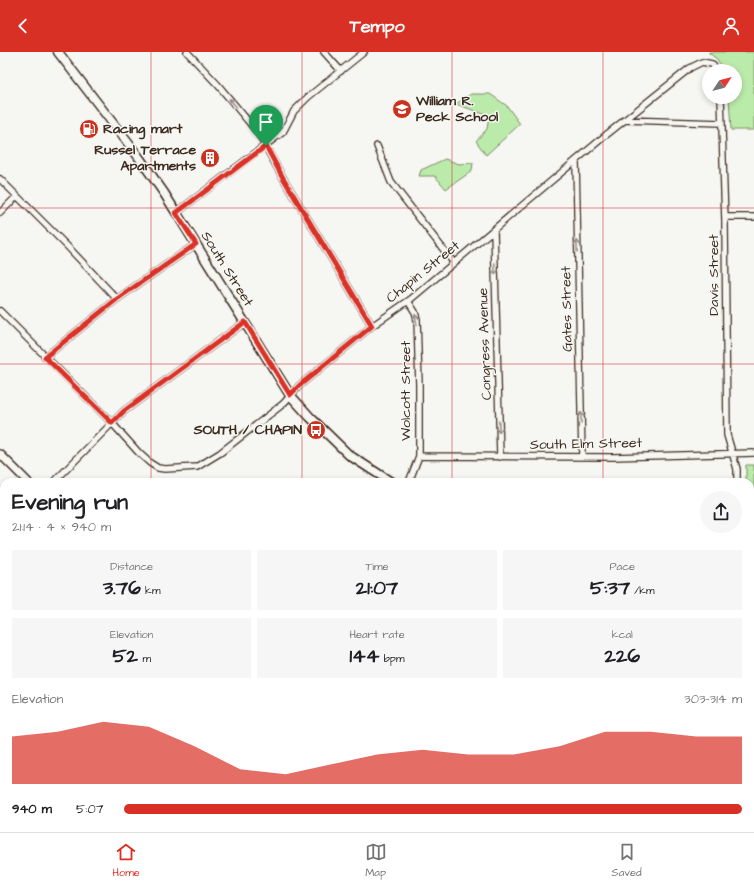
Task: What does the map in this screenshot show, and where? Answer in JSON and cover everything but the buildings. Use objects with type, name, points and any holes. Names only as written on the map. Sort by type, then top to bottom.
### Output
[{"type":"main road","name":"South Street","points":[[58,52],[138,156],[196,244],[290,395],[349,455],[384,478]]},
{"type":"street","points":[[187,52],[218,85],[258,133],[282,176],[372,326]]},
{"type":"street","points":[[324,52],[341,71]]},
{"type":"street","points":[[176,213],[283,132],[294,111],[308,97],[364,52]]},
{"type":"street","name":"Chapin Street","points":[[112,423],[139,453],[158,468],[192,468],[203,464],[283,404],[300,385],[372,326],[408,301],[662,89],[693,66],[702,62],[712,64]]},
{"type":"street","name":"Davis Street","points":[[721,104],[725,216],[727,435],[737,469],[737,478]]},
{"type":"street","points":[[624,120],[722,123]]},
{"type":"street","points":[[377,146],[391,182],[454,263]]},
{"type":"street","name":"Gates Street","points":[[576,161],[582,457]]},
{"type":"street","points":[[0,179],[117,299]]},
{"type":"street","points":[[0,213],[17,196]]},
{"type":"street","points":[[725,216],[754,217]]},
{"type":"street","name":"Congress Avenue","points":[[494,230],[500,457]]},
{"type":"street","points":[[45,357],[117,299],[196,244]]},
{"type":"street","name":"Wolcott Street","points":[[408,301],[415,312],[418,327],[419,456],[411,478]]},
{"type":"street","points":[[0,311],[112,423]]},
{"type":"street","points":[[58,478],[124,411],[245,322]]},
{"type":"street","name":"South Elm Street","points":[[419,456],[582,457],[754,452]]},
{"type":"street","points":[[0,454],[24,478]]},
{"type":"green space","points":[[754,52],[754,130],[731,130],[729,104],[742,104],[742,64],[720,64],[717,59],[709,53]]},
{"type":"green space","points":[[471,94],[490,94],[507,106],[520,124],[486,155],[476,141],[487,129],[489,116],[456,104]]},
{"type":"green space","points":[[445,159],[459,164],[473,163],[472,171],[446,189],[435,176],[419,176],[421,170]]},
{"type":"green space","points":[[746,465],[754,465],[754,478],[746,478]]},
{"type":"place","name":"William R. Peck School","points":[[402,109]]},
{"type":"place","name":"Racing mart","points":[[89,129]]},
{"type":"place","name":"Russel Terrace Apartments","points":[[210,158]]},
{"type":"place","name":"SOUTH / CHAPIN","points":[[316,430]]},
{"type":"route","points":[[266,146],[282,176],[372,326],[300,385],[290,395],[245,322],[124,411],[112,423],[45,357],[117,299],[196,244],[176,213],[266,146]]}]
